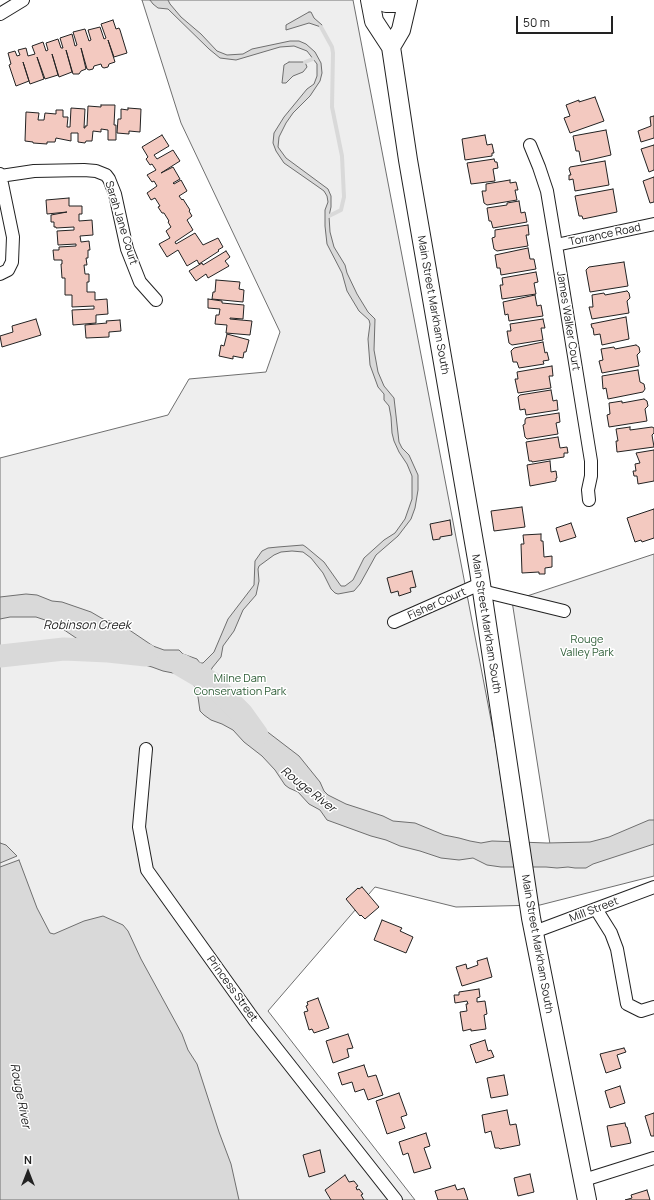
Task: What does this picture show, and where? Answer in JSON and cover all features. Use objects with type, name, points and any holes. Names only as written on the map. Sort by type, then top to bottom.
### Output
[{"type":"main road","name":"Main Street Markham South","points":[[370,0],[374,21],[392,47],[408,160],[481,588],[533,925],[587,1200]]},
{"type":"main road","points":[[381,0],[386,3],[395,3],[399,0]]},
{"type":"main road","points":[[392,47],[401,30],[408,0]]},
{"type":"street","points":[[0,14],[23,0]]},
{"type":"street","name":"James Walker Court","points":[[530,146],[547,191],[591,461],[591,476],[588,490],[589,500]]},
{"type":"street","name":"Sarah Jane Court","points":[[0,175],[34,171],[84,170],[96,171],[106,175],[115,194],[127,249],[140,282],[156,300]]},
{"type":"street","points":[[0,175],[13,237],[12,262],[8,270],[0,274]]},
{"type":"street","name":"Torrance Road","points":[[556,245],[654,224]]},
{"type":"street","points":[[481,588],[564,611]]},
{"type":"street","name":"Fisher Court","points":[[394,622],[481,588]]},
{"type":"street","name":"Princess Street","points":[[146,749],[140,827],[147,870],[255,1021],[396,1200]]},
{"type":"street","name":"Mill Street","points":[[533,925],[596,909],[654,887]]},
{"type":"street","points":[[596,909],[611,933],[617,949],[627,1004],[641,1011],[654,1007]]},
{"type":"street","points":[[584,1180],[654,1158]]},
{"type":"green space","name":"Milne Dam Conservation Park","points":[[142,0],[353,0],[496,746],[513,859],[552,857],[512,601],[654,554],[654,876],[540,905],[456,907],[375,887],[268,1011],[415,1200],[0,1200],[0,458],[168,415],[189,379],[266,372],[280,332],[181,123]]},
{"type":"water","name":"Robinson Creek","points":[[150,0],[168,0],[181,17],[201,34],[217,51],[227,55],[243,54],[252,49],[290,41],[299,41],[306,44],[315,52],[321,63],[322,73],[320,81],[310,96],[293,113],[286,123],[279,137],[278,147],[286,158],[328,189],[331,196],[329,216],[330,232],[334,247],[345,265],[347,273],[357,294],[368,312],[375,319],[374,350],[378,372],[384,386],[394,398],[399,442],[402,448],[409,455],[418,475],[418,490],[415,508],[411,519],[398,536],[376,555],[360,584],[354,591],[338,594],[335,593],[331,589],[323,573],[311,558],[303,552],[281,552],[274,555],[259,566],[259,581],[256,595],[243,610],[234,631],[223,646],[221,657],[212,668],[208,679],[214,693],[222,703],[233,709],[251,714],[265,730],[299,756],[320,782],[324,791],[328,795],[346,804],[383,816],[393,821],[415,823],[444,835],[481,843],[492,841],[547,843],[590,842],[609,837],[649,820],[654,820],[654,844],[593,864],[586,868],[501,867],[487,865],[473,858],[459,860],[441,858],[400,846],[327,820],[320,810],[309,804],[298,792],[285,785],[275,770],[262,756],[244,742],[233,730],[211,720],[200,711],[198,697],[193,682],[183,675],[163,671],[145,665],[101,646],[79,640],[54,623],[36,617],[10,617],[0,619],[0,597],[26,594],[37,595],[52,601],[62,602],[91,612],[103,619],[122,625],[153,646],[164,650],[179,650],[183,654],[197,659],[200,663],[203,663],[214,652],[228,619],[254,585],[255,561],[262,551],[268,548],[303,545],[324,562],[341,586],[345,586],[353,580],[364,558],[384,540],[395,533],[405,519],[412,499],[412,476],[394,441],[389,406],[384,400],[384,394],[378,387],[370,365],[368,339],[370,324],[369,320],[359,311],[347,291],[342,273],[327,244],[325,210],[328,202],[327,196],[324,191],[284,163],[276,151],[273,143],[274,133],[284,117],[307,89],[314,84],[317,76],[317,64],[307,51],[294,46],[280,47],[236,60],[220,58],[168,9],[158,8]]},
{"type":"water","points":[[311,12],[314,18],[322,25],[321,27],[309,23],[286,30],[286,25]]},
{"type":"water","points":[[289,62],[305,62],[307,67],[303,72],[293,76],[286,83],[282,83],[284,65]]},
{"type":"water","points":[[0,843],[6,845],[17,856],[0,863]]},
{"type":"water","points":[[19,860],[37,908],[50,933],[54,934],[84,921],[103,916],[123,925],[128,931],[141,959],[182,1034],[188,1050],[197,1064],[231,1164],[239,1200],[0,1200],[0,867]]},
{"type":"building","points":[[113,20],[116,29],[119,28],[120,30],[127,53],[114,57],[108,40],[115,62],[109,64],[108,67],[104,68],[101,64],[94,66],[93,69],[87,69],[81,48],[86,69],[81,71],[79,74],[73,74],[66,50],[72,72],[59,77],[52,54],[58,75],[45,79],[37,57],[44,79],[30,84],[23,62],[29,81],[16,86],[9,65],[11,64],[8,53],[15,51],[17,56],[20,55],[18,50],[26,48],[28,56],[35,54],[32,46],[43,42],[46,51],[48,50],[46,43],[58,39],[61,48],[63,48],[60,38],[72,34],[75,46],[77,45],[73,32],[85,29],[89,41],[91,40],[88,30],[100,27],[104,39],[106,38],[101,24]]},
{"type":"building","points":[[595,97],[604,121],[570,133],[564,118],[570,116],[566,105],[579,100],[579,102]]},
{"type":"building","points":[[101,105],[115,105],[114,125],[116,125],[116,140],[108,140],[108,130],[101,129],[101,132],[93,131],[92,141],[86,141],[85,143],[78,142],[78,133],[71,133],[71,141],[56,138],[55,142],[47,142],[47,144],[25,141],[26,112],[39,113],[38,120],[44,120],[45,113],[56,114],[56,110],[63,110],[63,117],[68,117],[67,127],[70,127],[71,108],[85,109],[84,128],[85,128],[85,126],[87,126],[88,106],[101,107]]},
{"type":"building","points":[[128,108],[141,109],[140,132],[129,131],[129,134],[117,133],[118,119],[121,119],[121,109],[128,110]]},
{"type":"building","points":[[654,116],[654,138],[641,142],[638,131],[651,126],[650,117]]},
{"type":"building","points":[[606,130],[611,155],[581,162],[579,151],[576,151],[573,136]]},
{"type":"building","points":[[162,135],[169,146],[154,155],[157,159],[173,150],[180,161],[161,173],[173,167],[180,179],[173,183],[174,184],[181,180],[187,191],[179,196],[182,200],[183,199],[192,216],[187,220],[193,230],[175,242],[176,244],[195,233],[203,245],[218,238],[223,247],[199,264],[197,260],[187,266],[178,250],[167,257],[159,244],[170,238],[166,231],[171,227],[164,213],[162,213],[158,207],[160,206],[155,198],[151,200],[147,193],[157,186],[147,175],[156,170],[146,159],[148,157],[142,147]]},
{"type":"building","points":[[485,135],[487,145],[492,144],[494,153],[492,153],[492,156],[465,160],[462,139]]},
{"type":"building","points":[[654,145],[654,170],[649,172],[641,149]]},
{"type":"building","points":[[494,159],[495,162],[497,162],[498,168],[493,169],[495,181],[471,184],[467,163]]},
{"type":"building","points":[[605,161],[609,185],[575,191],[573,179],[569,180],[569,175],[571,175],[569,169],[570,167]]},
{"type":"building","points":[[654,177],[654,202],[650,203],[643,181]]},
{"type":"building","points":[[510,180],[510,183],[516,182],[518,190],[515,190],[517,200],[487,205],[484,203],[482,191],[486,191],[486,184]]},
{"type":"building","points":[[613,189],[617,212],[583,219],[582,216],[579,216],[575,196]]},
{"type":"building","points":[[69,198],[69,206],[82,206],[82,214],[79,214],[79,221],[92,220],[93,235],[80,236],[81,242],[89,241],[90,250],[88,250],[88,258],[86,258],[87,265],[84,265],[85,274],[89,274],[87,292],[95,292],[95,300],[107,299],[108,314],[96,315],[96,323],[73,325],[72,310],[94,309],[94,306],[72,307],[72,295],[65,295],[65,278],[62,278],[62,260],[54,260],[53,250],[59,250],[59,247],[76,246],[76,244],[58,245],[57,231],[74,230],[74,227],[54,227],[54,222],[51,222],[51,215],[67,212],[47,214],[46,200]]},
{"type":"building","points":[[519,201],[521,213],[525,212],[527,222],[493,228],[491,221],[489,221],[487,208],[507,205],[507,203]]},
{"type":"building","points":[[528,225],[529,235],[526,235],[528,246],[497,251],[494,249],[492,238],[495,237],[495,230]]},
{"type":"building","points":[[528,248],[530,259],[534,259],[536,269],[501,275],[500,268],[497,268],[495,255]]},
{"type":"building","points":[[226,251],[230,257],[225,261],[229,266],[208,278],[206,274],[196,281],[189,271],[202,263],[203,265]]},
{"type":"building","points":[[624,262],[628,286],[590,292],[586,270],[589,267]]},
{"type":"building","points":[[536,272],[538,282],[534,283],[536,294],[502,299],[500,285],[503,285],[502,278]]},
{"type":"building","points":[[216,280],[240,282],[239,289],[244,290],[243,302],[212,299],[213,292],[215,292]]},
{"type":"building","points":[[627,291],[630,298],[627,301],[629,313],[592,319],[589,307],[593,307],[592,295],[604,293],[605,295]]},
{"type":"building","points":[[535,295],[537,306],[541,305],[543,316],[509,321],[508,314],[505,315],[503,302]]},
{"type":"building","points":[[208,299],[222,301],[222,303],[244,305],[243,319],[230,319],[252,321],[250,335],[226,333],[227,325],[215,324],[216,315],[219,315],[220,309],[208,308]]},
{"type":"building","points":[[626,317],[629,339],[602,345],[600,334],[594,335],[591,324]]},
{"type":"building","points":[[36,319],[41,335],[2,347],[0,336],[13,332],[12,326]]},
{"type":"building","points":[[543,319],[545,328],[541,328],[543,340],[512,345],[509,343],[507,331],[511,331],[510,324]]},
{"type":"building","points":[[120,320],[121,331],[109,332],[109,337],[86,338],[85,325]]},
{"type":"building","points":[[227,334],[249,340],[243,358],[233,356],[233,359],[219,356],[221,345],[224,346]]},
{"type":"building","points":[[543,342],[545,353],[547,352],[549,360],[543,361],[544,364],[519,368],[517,362],[513,362],[511,351],[514,348]]},
{"type":"building","points":[[636,345],[639,347],[640,352],[637,355],[639,366],[602,373],[599,361],[603,360],[601,349],[614,347],[615,349]]},
{"type":"building","points":[[552,366],[553,376],[549,376],[551,388],[518,393],[515,379],[518,379],[517,372]]},
{"type":"building","points":[[638,370],[640,382],[644,384],[645,389],[643,392],[608,399],[606,388],[603,389],[602,376]]},
{"type":"building","points":[[551,390],[553,401],[557,400],[558,410],[526,415],[525,409],[520,410],[518,397],[520,395]]},
{"type":"building","points":[[644,399],[647,401],[648,406],[645,409],[647,421],[609,427],[607,415],[610,414],[609,403],[622,401],[622,403]]},
{"type":"building","points":[[559,413],[560,422],[556,423],[558,434],[527,439],[525,437],[523,425],[525,424],[526,418]]},
{"type":"building","points":[[630,427],[630,430],[654,428],[654,433],[652,435],[654,447],[617,452],[616,441],[618,441],[616,429]]},
{"type":"building","points":[[558,437],[560,448],[567,447],[568,453],[564,453],[564,457],[532,462],[529,461],[526,442]]},
{"type":"building","points":[[654,450],[654,481],[638,484],[637,476],[634,476],[633,471],[636,471],[635,464],[640,463],[636,453]]},
{"type":"building","points":[[550,461],[551,472],[556,471],[556,481],[530,486],[527,465]]},
{"type":"building","points":[[522,507],[525,527],[494,531],[491,511]]},
{"type":"building","points":[[654,509],[654,538],[642,542],[641,540],[635,542],[627,518]]},
{"type":"building","points":[[450,520],[452,535],[433,540],[430,524]]},
{"type":"building","points":[[571,523],[576,537],[560,542],[556,528]]},
{"type":"building","points":[[541,534],[544,557],[552,556],[552,567],[545,568],[545,574],[539,574],[539,572],[522,573],[521,544],[524,544],[523,535]]},
{"type":"building","points":[[412,571],[416,587],[410,588],[411,592],[399,596],[398,591],[391,593],[387,578]]},
{"type":"building","points":[[362,887],[379,907],[365,919],[361,915],[360,916],[346,899],[358,888],[359,889]]},
{"type":"building","points":[[382,920],[402,928],[400,931],[413,937],[406,953],[374,940]]},
{"type":"building","points":[[487,958],[492,977],[462,986],[456,967],[466,964],[467,969],[478,965],[477,961]]},
{"type":"building","points":[[479,989],[480,997],[477,998],[477,1002],[485,1001],[487,1014],[484,1015],[486,1029],[471,1031],[471,1029],[463,1031],[460,1012],[467,1011],[466,1004],[468,1004],[467,1001],[455,1003],[454,995],[459,995],[459,992]]},
{"type":"building","points":[[318,998],[329,1028],[314,1033],[312,1029],[309,1030],[304,1012],[308,1011],[306,1006],[308,1005],[307,1002]]},
{"type":"building","points":[[348,1034],[353,1048],[347,1049],[349,1057],[333,1063],[326,1041]]},
{"type":"building","points":[[485,1040],[488,1051],[491,1050],[494,1057],[476,1063],[470,1045]]},
{"type":"building","points":[[624,1048],[626,1052],[617,1055],[621,1068],[606,1073],[600,1054]]},
{"type":"building","points":[[364,1065],[368,1077],[376,1075],[383,1095],[368,1100],[364,1089],[355,1092],[352,1082],[342,1085],[338,1073]]},
{"type":"building","points":[[504,1075],[508,1095],[491,1098],[487,1078]]},
{"type":"building","points":[[620,1086],[625,1103],[610,1108],[605,1091]]},
{"type":"building","points":[[399,1093],[407,1115],[401,1117],[405,1128],[387,1134],[376,1101]]},
{"type":"building","points":[[507,1110],[510,1125],[516,1124],[520,1145],[500,1149],[495,1148],[491,1131],[485,1133],[482,1115]]},
{"type":"building","points":[[654,1113],[654,1136],[651,1136],[645,1116]]},
{"type":"building","points":[[625,1123],[631,1143],[611,1147],[607,1126]]},
{"type":"building","points":[[426,1133],[430,1146],[424,1148],[431,1168],[414,1173],[408,1153],[403,1155],[399,1142]]},
{"type":"building","points":[[320,1150],[325,1172],[309,1177],[303,1155]]},
{"type":"building","points":[[530,1174],[534,1192],[518,1196],[514,1178]]},
{"type":"building","points":[[345,1175],[349,1182],[354,1181],[358,1186],[356,1187],[357,1190],[359,1189],[363,1194],[361,1195],[364,1200],[331,1200],[325,1190]]},
{"type":"building","points":[[455,1185],[457,1190],[464,1188],[468,1200],[438,1200],[435,1191]]},
{"type":"building","points":[[647,1190],[650,1200],[625,1200],[632,1198],[631,1195]]},
{"type":"waterway","points":[[321,27],[332,47],[333,53],[332,107],[342,156],[344,197],[341,210],[329,216]]},
{"type":"waterway","points":[[305,62],[313,59]]},
{"type":"waterway","name":"Rouge River","points":[[0,656],[64,649],[108,651],[146,655]]},
{"type":"waterway","name":"Rouge River","points":[[181,665],[210,682],[242,714],[257,735]]},
{"type":"park label","name":"Rouge Valley Park","points":[[587,646]]}]
